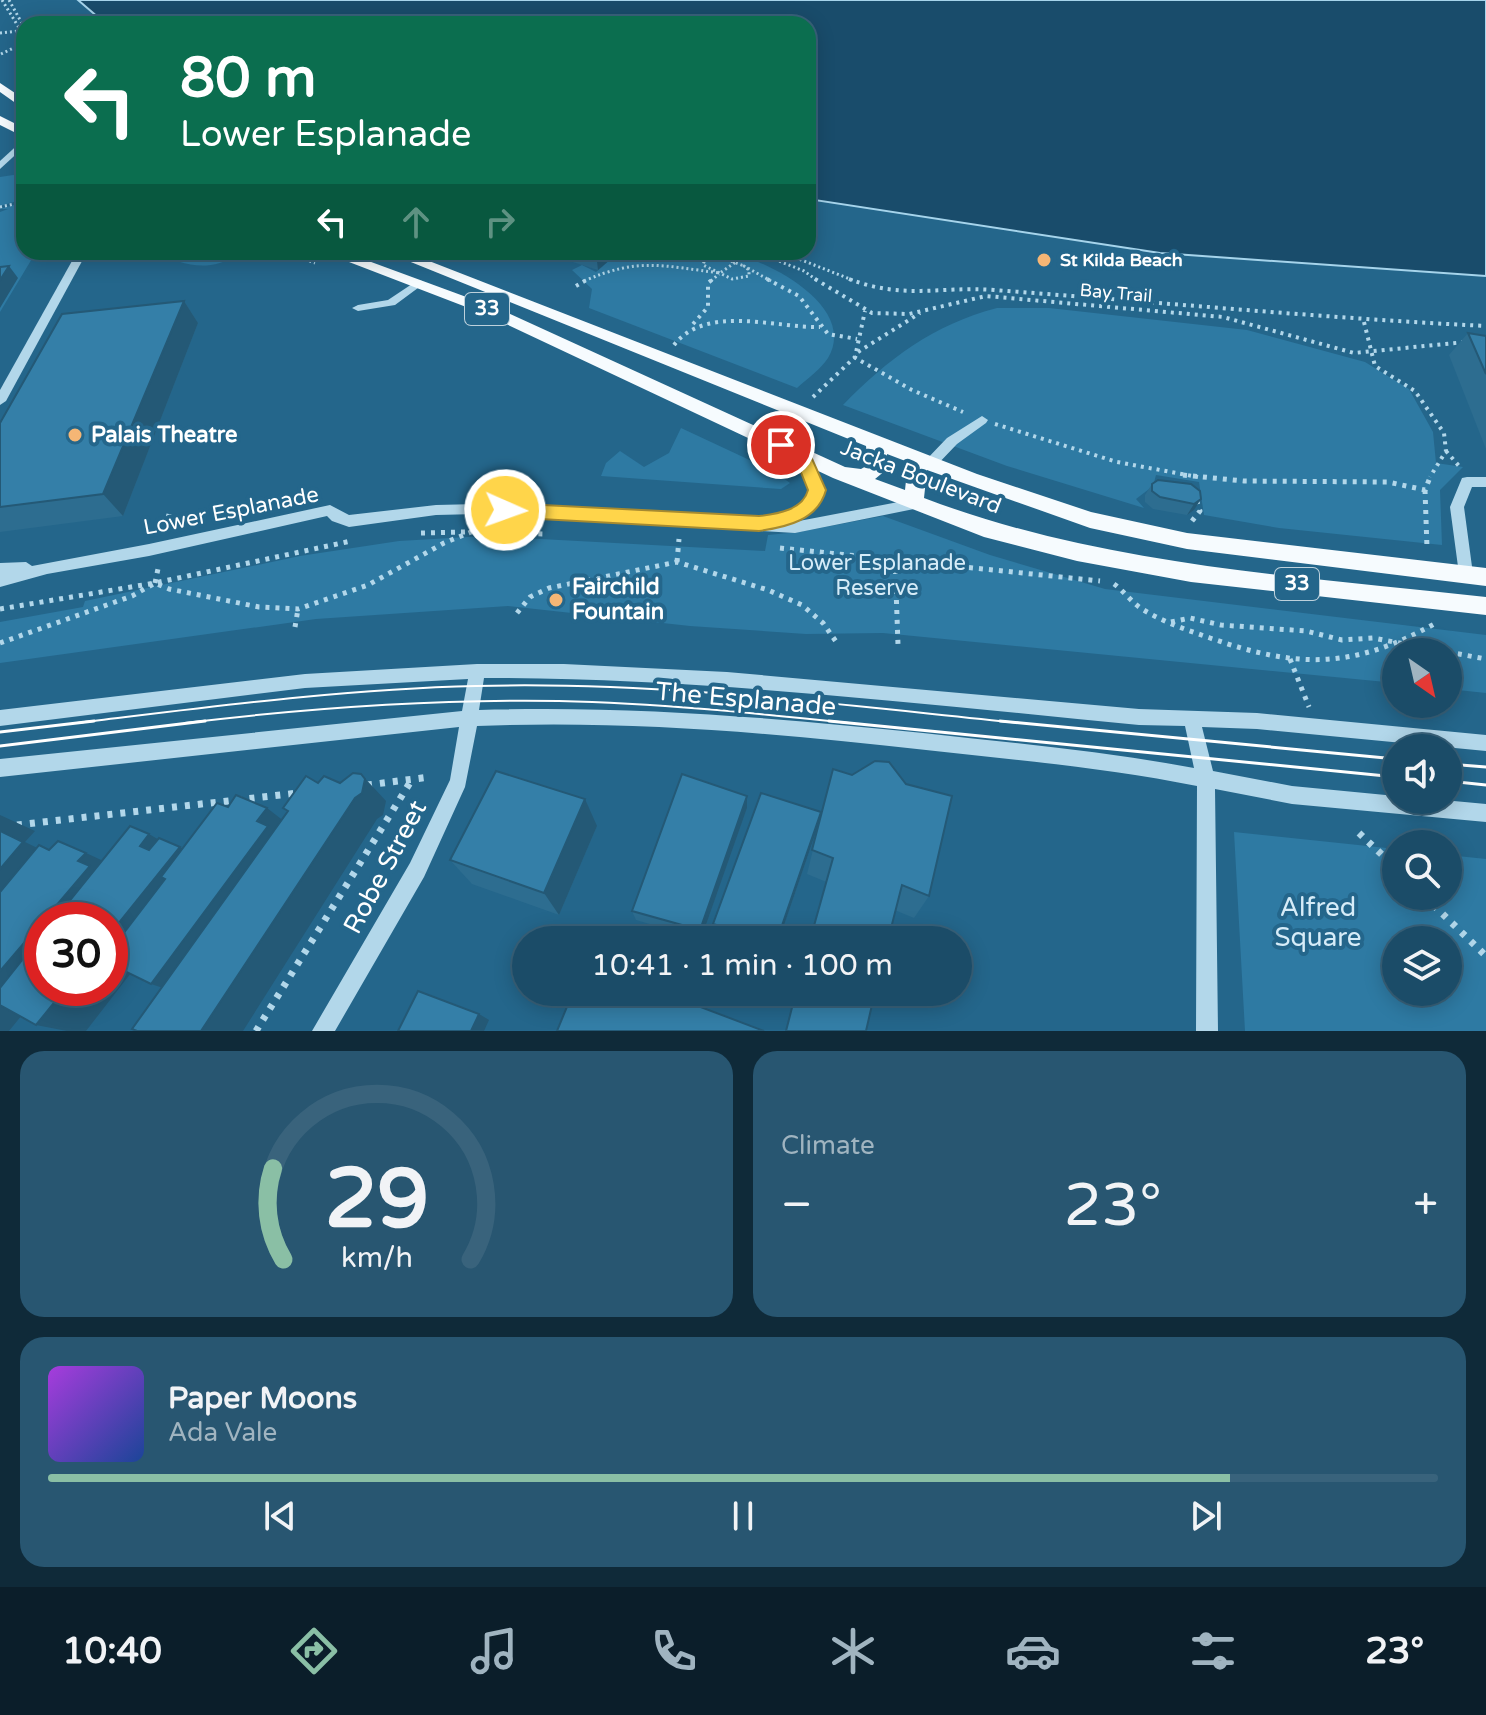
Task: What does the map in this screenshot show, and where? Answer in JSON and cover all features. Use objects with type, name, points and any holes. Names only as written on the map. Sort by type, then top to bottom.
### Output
[{"type":"main road","points":[[0,86],[16,99]]},
{"type":"main road","name":"Jacka Boulevard","points":[[353,260],[562,341],[840,473],[984,529],[1077,553],[1191,573],[1486,606]]},
{"type":"main road","name":"Jacka Boulevard","points":[[413,260],[1043,506],[1143,533],[1187,541],[1476,576]]},
{"type":"main road","points":[[840,473],[863,476],[875,471],[879,465],[875,442]]},
{"type":"main road","points":[[914,504],[924,461]]},
{"type":"street","points":[[0,401],[78,260]]},
{"type":"street","points":[[358,308],[391,303],[418,283]]},
{"type":"street","points":[[924,461],[982,420]]},
{"type":"street","name":"Lower Esplanade","points":[[759,523],[785,519],[812,503],[817,487],[803,456]]},
{"type":"street","points":[[1476,576],[1457,507],[1467,482],[1486,482]]},
{"type":"street","name":"Lower Esplanade","points":[[0,581],[47,568],[149,550],[330,510],[340,519],[349,521],[436,510],[478,509],[812,526],[914,504]]},
{"type":"street","name":"Lower Esplanade","points":[[0,569],[47,568]]},
{"type":"street","name":"The Esplanade","points":[[0,718],[305,681],[477,671],[667,674],[1192,721],[1257,721],[1486,743]]},
{"type":"street","name":"Robe Street","points":[[323,1031],[417,870],[459,781],[477,671]]},
{"type":"street","name":"The Esplanade","points":[[0,768],[469,718],[557,715],[721,721],[1110,762],[1292,795],[1486,813]]},
{"type":"street","points":[[1192,721],[1206,780],[1207,1031]]},
{"type":"path","points":[[2,0],[16,19]]},
{"type":"path","points":[[705,260],[703,265],[732,279],[745,278],[750,272],[744,266]]},
{"type":"path","points":[[728,260],[799,296],[808,305],[820,327],[833,337],[857,339]]},
{"type":"path","points":[[673,346],[680,334],[708,307],[708,283],[739,260]]},
{"type":"path","name":"Bay Trail","points":[[776,260],[804,271],[865,311],[896,315],[920,313],[986,296],[1222,314],[1336,350],[1372,353],[1399,346],[1473,342]]},
{"type":"path","points":[[807,260],[889,291],[984,289],[1222,314],[1486,326]]},
{"type":"path","points":[[576,286],[585,278],[634,262],[720,273]]},
{"type":"path","points":[[984,289],[986,296]]},
{"type":"path","points":[[856,355],[865,311]]},
{"type":"path","points":[[799,412],[856,355],[920,313]]},
{"type":"path","points":[[1364,322],[1375,366],[1415,391],[1444,433],[1446,451],[1436,463],[1425,490],[1427,546],[1434,570]]},
{"type":"path","points":[[693,324],[762,323],[805,329],[820,327]]},
{"type":"path","points":[[856,355],[912,390],[982,420],[1152,472],[1254,482],[1396,484],[1425,490]]},
{"type":"path","points":[[1184,520],[1193,521],[1200,511],[1195,496]]},
{"type":"path","points":[[155,583],[169,589],[259,607],[298,609],[368,585],[444,543],[471,532]]},
{"type":"path","points":[[413,533],[546,534]]},
{"type":"path","points":[[665,538],[693,540]]},
{"type":"path","points":[[0,609],[155,583],[365,539]]},
{"type":"path","points":[[677,562],[679,539]]},
{"type":"path","points":[[775,547],[1118,584],[1139,607],[1169,623],[1237,647],[1290,659],[1332,661],[1382,649]]},
{"type":"path","points":[[895,560],[898,645]]},
{"type":"path","points":[[517,613],[530,597],[549,588],[677,562],[768,590],[802,605],[817,616],[837,643]]},
{"type":"path","points":[[0,643],[132,596],[155,583]]},
{"type":"path","points":[[295,627],[298,609]]},
{"type":"path","points":[[1169,623],[1190,618],[1221,625],[1306,631],[1342,640],[1382,640]]},
{"type":"path","points":[[1411,638],[1436,623]]},
{"type":"path","points":[[1462,655],[1486,659]]},
{"type":"path","points":[[1290,659],[1318,727]]},
{"type":"path","points":[[364,786],[430,777]]},
{"type":"path","points":[[256,1031],[411,780]]},
{"type":"path","points":[[0,827],[301,793]]},
{"type":"path","points":[[1359,833],[1382,855]]},
{"type":"path","points":[[1438,910],[1486,956]]},
{"type":"green space","points":[[16,175],[16,201],[0,206],[0,177]]},
{"type":"green space","points":[[16,204],[16,260],[31,260],[0,312],[0,212],[8,209],[0,209]]},
{"type":"green space","points":[[173,260],[228,260],[204,266]]},
{"type":"green space","points":[[610,260],[752,260],[786,276],[821,304],[831,321],[834,339],[828,358],[797,388],[589,308],[592,289],[572,270],[582,265],[596,272]]},
{"type":"green space","points":[[997,308],[1049,308],[1247,330],[1365,362],[1409,389],[1433,432],[1436,463],[1463,467],[1440,490],[1442,545],[1279,528],[1204,515],[1199,482],[1156,475],[1153,486],[1136,499],[1144,508],[1007,466],[843,405],[877,372],[913,345],[952,324]]},
{"type":"green space","points":[[681,428],[775,472],[790,483],[781,489],[601,476],[606,463],[620,451],[644,467],[669,453]]},
{"type":"green space","name":"Lower Esplanade Reserve","points":[[883,516],[990,555],[1105,589],[1486,635],[1486,693],[1462,690],[1462,638],[1382,638],[1382,682],[883,633],[806,634],[690,626],[508,606],[316,619],[0,663],[0,622],[83,607],[85,601],[300,556],[399,541],[485,536],[765,551],[768,535]]},
{"type":"green space","name":"Alfred Square","points":[[1234,832],[1382,848],[1382,910],[1462,910],[1462,856],[1486,859],[1486,1031],[1245,1031]]},
{"type":"shaded area","points":[[78,0],[1486,0],[1486,276],[1160,253],[816,200],[816,16],[97,16]]},
{"type":"building","points":[[9,266],[0,280],[0,267]]},
{"type":"building","name":"Palais Theatre","points":[[184,301],[103,494],[0,507],[0,423],[62,314]]},
{"type":"building","points":[[1468,333],[1486,336],[1486,374]]},
{"type":"building","points":[[1158,480],[1191,484],[1200,491],[1201,499],[1194,504],[1160,497],[1152,491],[1152,484]]},
{"type":"building","points":[[875,761],[889,762],[906,784],[952,796],[929,896],[902,885],[892,926],[814,926],[833,858],[812,850],[833,769],[852,775]]},
{"type":"building","points":[[496,771],[585,799],[544,893],[450,860]]},
{"type":"building","points":[[353,773],[361,774],[365,779],[362,793],[355,798],[201,1031],[132,1029],[288,811],[283,808],[306,776],[318,783],[324,776],[340,783]]},
{"type":"building","points":[[682,774],[747,796],[701,926],[686,926],[632,911]]},
{"type":"building","points":[[761,793],[821,812],[782,926],[713,924]]},
{"type":"building","points":[[236,795],[267,808],[257,821],[268,826],[151,984],[128,973],[128,927],[165,879],[161,877],[217,803],[228,807]]},
{"type":"building","points":[[130,826],[149,834],[140,846],[149,850],[159,838],[180,847],[128,912],[128,902],[69,902]]},
{"type":"building","points":[[0,831],[23,842],[0,869]]},
{"type":"building","points":[[58,841],[86,853],[78,861],[90,866],[59,902],[24,902],[24,943],[0,971],[0,892],[39,845],[49,850]]},
{"type":"building","points":[[24,958],[24,1006],[51,1006],[36,1025],[0,1005],[0,988]]},
{"type":"building","points":[[418,991],[479,1014],[471,1031],[398,1031]]},
{"type":"building","points":[[567,1006],[698,1006],[764,1031],[557,1031]]},
{"type":"building","points":[[792,1006],[872,1006],[866,1031],[786,1031]]},
{"type":"tram line","points":[[80,723],[326,695],[426,688],[544,685],[749,696],[1009,722]]},
{"type":"tram line","points":[[185,723],[278,713],[466,701],[668,706],[841,722]]},
{"type":"tram line","points":[[80,723],[94,721]]},
{"type":"tram line","points":[[0,746],[205,721]]},
{"type":"tram line","points":[[829,721],[841,722]]},
{"type":"tram line","points":[[1000,721],[1009,722]]},
{"type":"tram line","points":[[841,722],[1382,776]]},
{"type":"tram line","points":[[841,722],[849,723]]},
{"type":"tram line","points":[[1009,722],[1382,758]]},
{"type":"tram line","points":[[1009,722],[1020,723]]},
{"type":"tram line","points":[[0,732],[80,723]]},
{"type":"tram line","points":[[1462,765],[1486,767]]},
{"type":"tram line","points":[[1462,782],[1486,785]]},
{"type":"place","name":"St Kilda Beach","points":[[1044,260]]},
{"type":"place","name":"Palais Theatre","points":[[75,435]]},
{"type":"place","name":"Fairchild Fountain","points":[[556,600]]},
{"type":"route","points":[[505,510],[759,523],[780,521],[806,509],[815,499],[817,490],[803,456],[781,445]]}]
